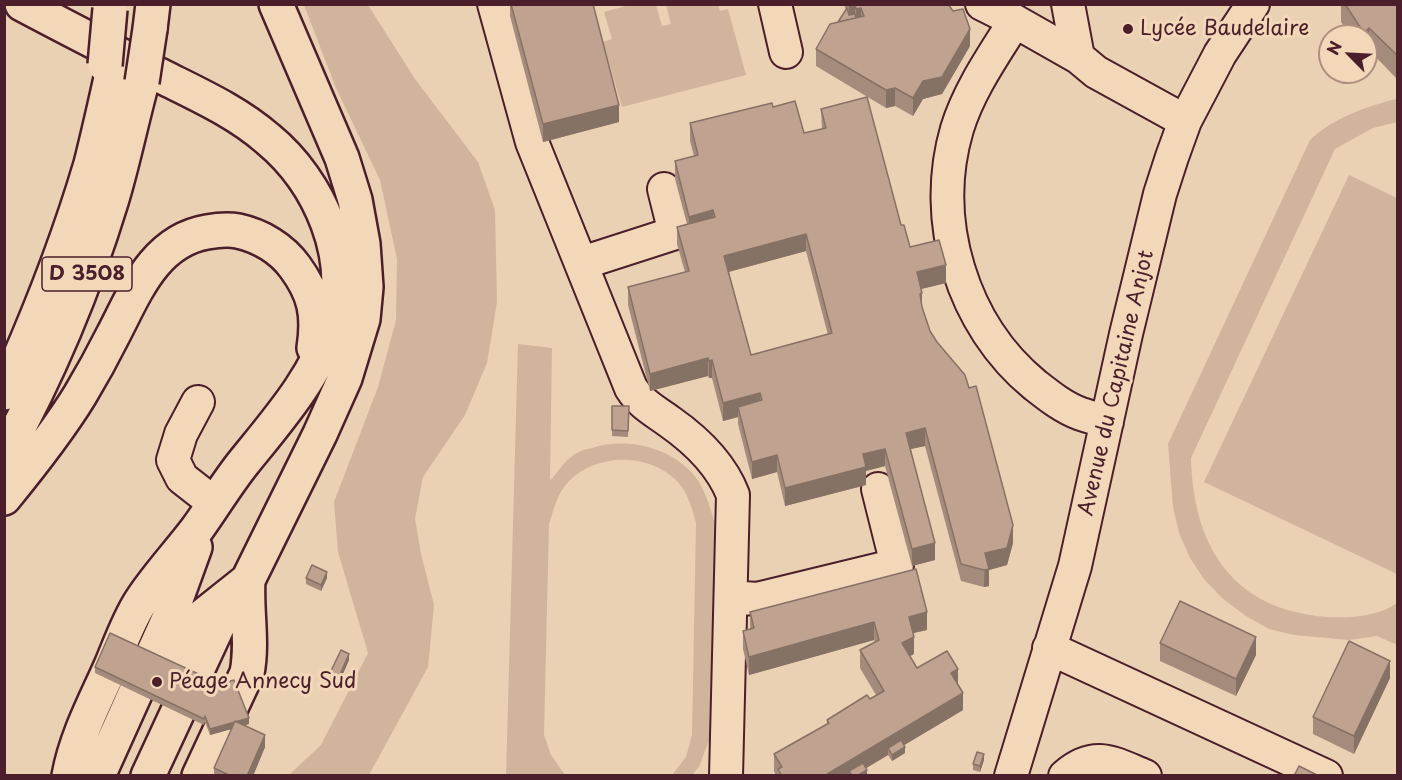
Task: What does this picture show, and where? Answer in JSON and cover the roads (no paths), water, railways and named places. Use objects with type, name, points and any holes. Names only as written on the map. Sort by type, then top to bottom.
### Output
[{"type":"highway","points":[[22,4],[233,114],[258,130],[294,164],[319,201],[338,266],[339,298],[328,338],[303,384],[140,602],[78,742],[69,776]]},
{"type":"highway","points":[[67,4],[210,77],[252,101],[283,124],[300,139],[333,183],[363,243]]},
{"type":"highway","points":[[148,776],[320,434],[353,356],[366,304],[363,243],[355,200],[342,158],[276,4]]},
{"type":"highway","points":[[116,8],[120,72]]},
{"type":"highway","name":"D 3508","points":[[4,393],[55,273],[120,72],[152,17]]},
{"type":"highway","name":"D 3508","points":[[4,455],[50,367],[83,284],[111,202],[120,72]]},
{"type":"highway","points":[[4,498],[56,432],[78,398],[150,268],[170,248],[188,237],[222,229],[244,232],[275,247],[292,262],[305,280],[316,312],[314,346],[303,384]]},
{"type":"highway","points":[[82,776],[129,666],[175,571],[206,516]]},
{"type":"highway","points":[[98,776],[170,616],[206,516]]},
{"type":"highway","points":[[117,776],[177,640],[184,631],[237,603]]},
{"type":"highway","points":[[131,776],[237,603]]},
{"type":"highway","points":[[165,776],[237,603]]},
{"type":"highway","points":[[182,776],[237,603]]},
{"type":"highway","points":[[199,776],[247,673],[249,662],[237,603]]},
{"type":"street","points":[[494,4],[532,142],[631,388],[648,407],[705,450],[730,487],[734,504],[726,776]]},
{"type":"street","points":[[775,4],[786,52]]},
{"type":"street","points":[[1068,4],[1087,64]]},
{"type":"street","name":"Avenue du Capitaine Anjot","points":[[1011,776],[1075,566],[1126,334],[1160,194],[1185,121],[1220,54],[1253,4]]},
{"type":"street","points":[[1107,422],[1068,408],[1026,377],[987,330],[966,292],[957,267],[948,213],[948,185],[957,130],[978,79],[1001,11],[1185,121]]},
{"type":"street","points":[[582,263],[675,233],[664,189]]},
{"type":"street","points":[[198,402],[181,434],[173,460],[206,516]]},
{"type":"street","points":[[731,597],[757,599],[897,565],[878,489]]},
{"type":"street","points":[[1049,648],[1326,776]]},
{"type":"street","points":[[1065,776],[1078,764],[1089,760],[1110,762],[1145,776]]},
{"type":"place","name":"Lycée Baudelaire","points":[[1128,29]]},
{"type":"place","name":"Péage Annecy Sud","points":[[157,682]]}]
